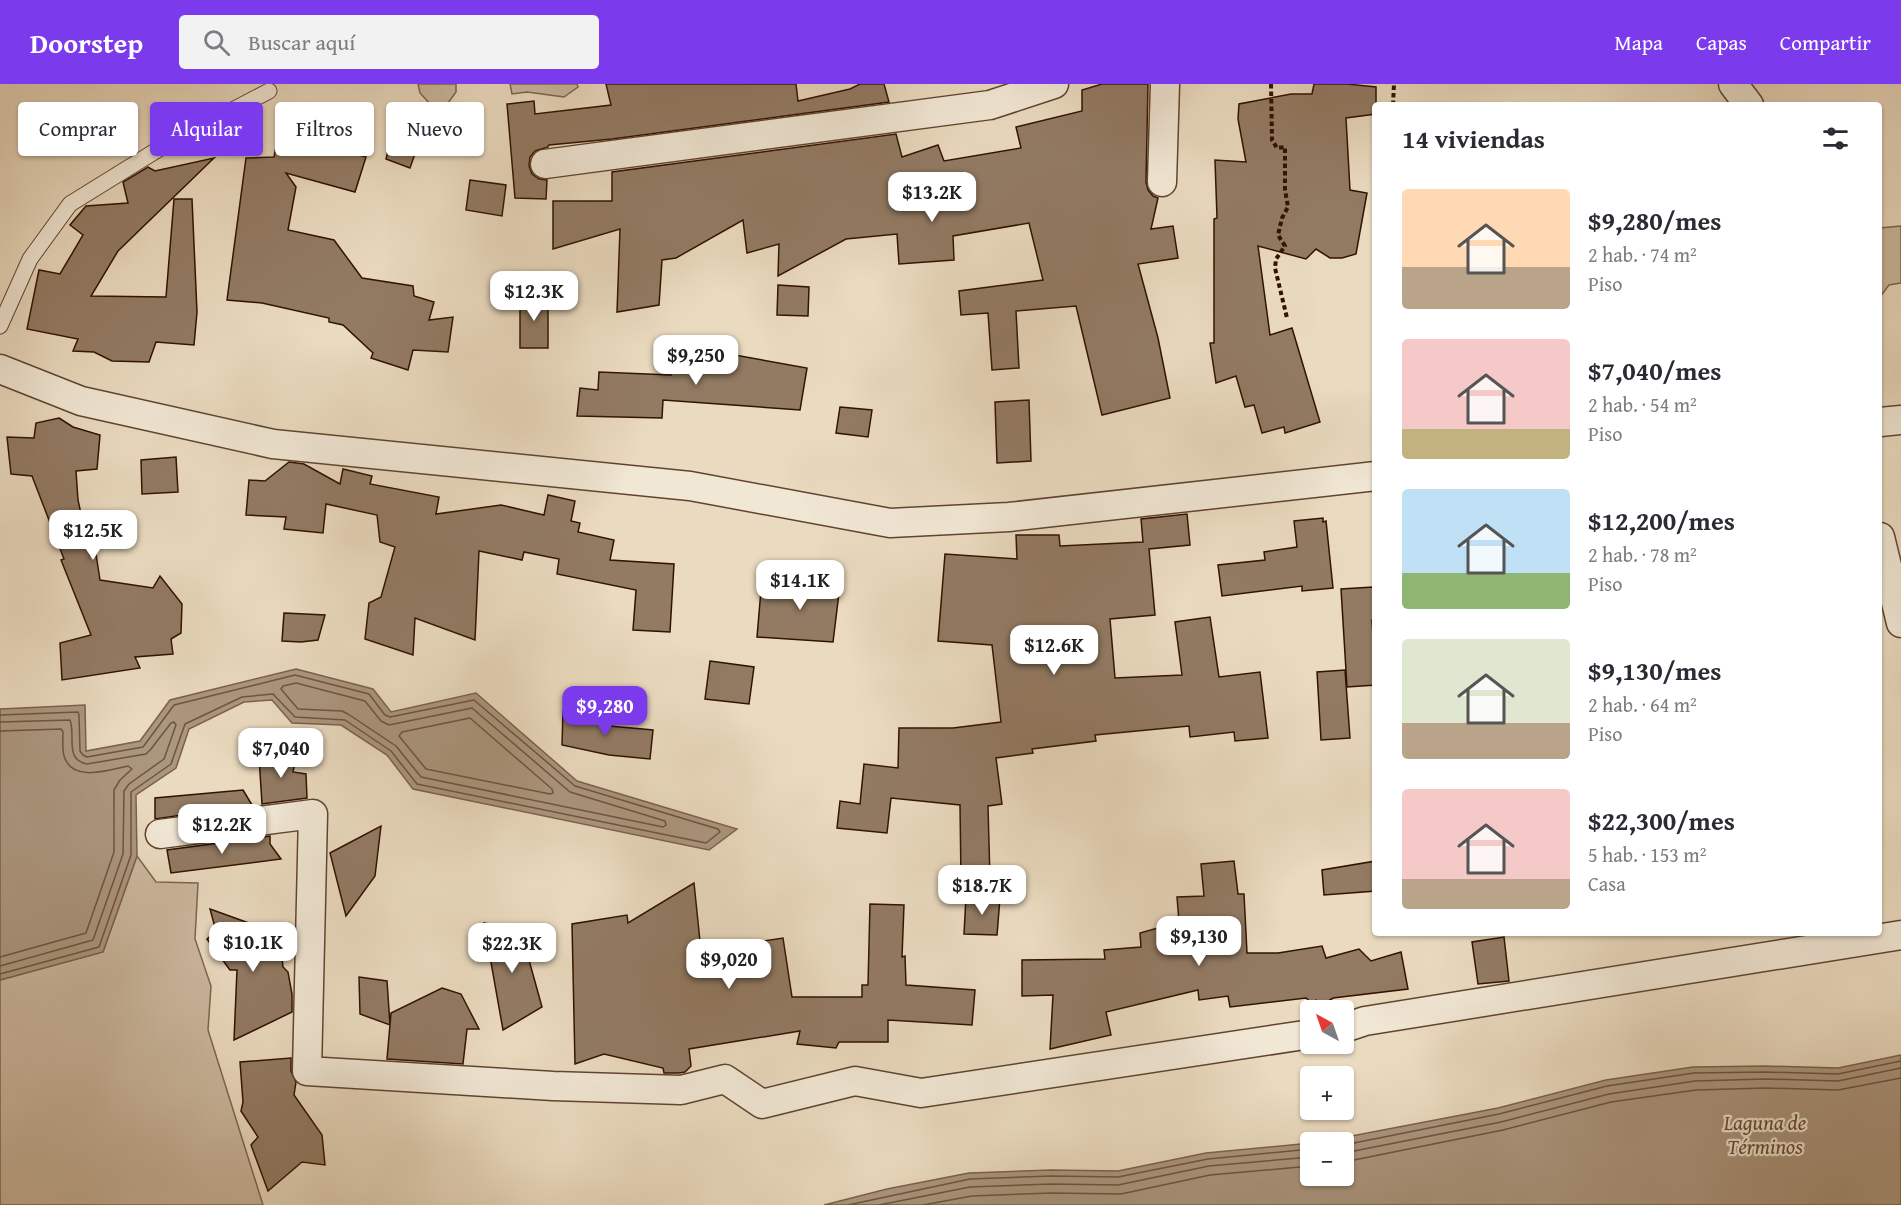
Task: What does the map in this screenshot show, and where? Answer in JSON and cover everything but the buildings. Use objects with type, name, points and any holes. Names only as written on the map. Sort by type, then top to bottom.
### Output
[{"type":"street","points":[[545,164],[990,105],[1054,84]]},
{"type":"street","points":[[1162,182],[1165,84]]},
{"type":"street","points":[[1733,84],[1747,102]]},
{"type":"street","points":[[0,369],[81,401],[273,444],[690,486],[890,523],[1009,517],[1372,476]]},
{"type":"street","points":[[1882,422],[1901,420]]},
{"type":"street","points":[[1882,545],[1901,623]]},
{"type":"street","points":[[160,834],[313,814],[307,1071],[553,1086],[681,1090],[724,1079],[762,1104],[855,1081],[921,1093],[1300,1036]]},
{"type":"street","points":[[1354,1025],[1365,1021],[1901,935]]},
{"type":"lane","points":[[0,326],[30,259],[70,204],[162,147],[269,91]]},
{"type":"path","points":[[1272,84],[1272,140],[1277,148],[1285,147],[1286,156],[1285,182],[1288,207],[1282,218],[1278,235],[1285,246],[1276,259],[1275,268],[1287,318]]},
{"type":"path","points":[[1393,102],[1394,84]]},
{"type":"shaded area","points":[[418,84],[456,84],[456,92],[449,102],[428,102],[420,93]]},
{"type":"shaded area","points":[[510,84],[577,84],[578,87],[564,97],[527,92],[512,94]]},
{"type":"shaded area","points":[[1901,226],[1901,283],[1889,285],[1882,294],[1882,228]]},
{"type":"shaded area","points":[[137,856],[156,882],[198,883],[195,939],[211,986],[208,1030],[263,1205],[0,1205],[0,980],[103,952]]},
{"type":"water","points":[[296,669],[373,689],[391,712],[476,693],[577,781],[737,829],[709,850],[413,789],[387,755],[341,725],[292,723],[272,700],[244,702],[189,729],[176,768],[136,795],[137,856],[103,952],[0,980],[0,709],[85,705],[86,751],[140,741],[170,700]]},
{"type":"water","name":"Laguna de Términos","points":[[1901,1055],[1901,1205],[824,1205],[887,1189],[969,1173],[1051,1170],[1118,1171],[1206,1153],[1300,1144],[1300,1186],[1354,1186],[1354,1136],[1498,1108],[1606,1080],[1693,1067],[1838,1068]]}]
